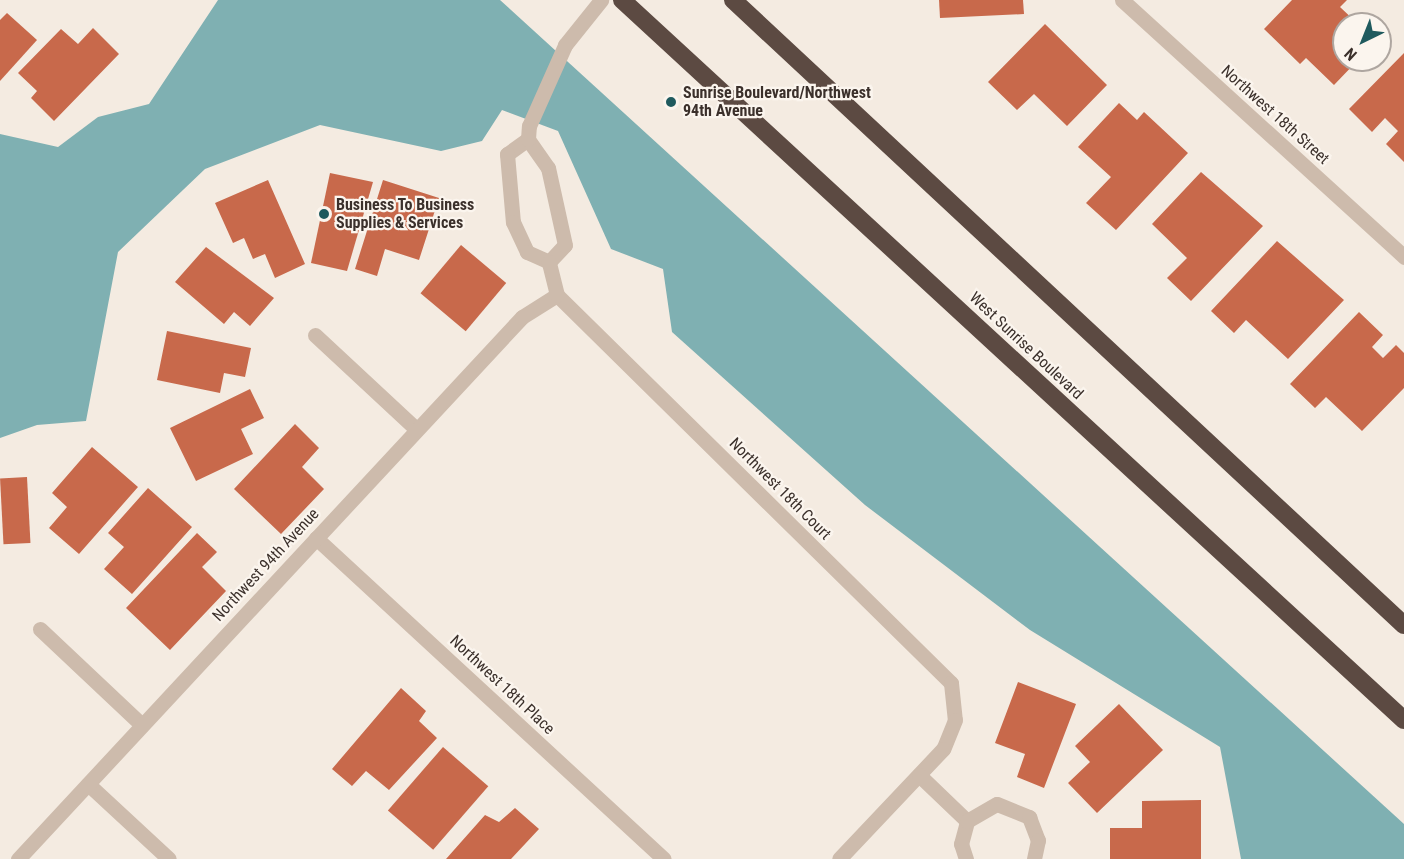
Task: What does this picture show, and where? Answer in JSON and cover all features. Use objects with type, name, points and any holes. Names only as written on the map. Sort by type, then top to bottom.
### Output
[{"type":"highway","name":"West Sunrise Boulevard","points":[[622,0],[1404,720]]},
{"type":"highway","points":[[733,0],[1404,625]]},
{"type":"street","points":[[549,262],[527,252],[513,222],[507,154],[528,133],[565,45],[601,0]]},
{"type":"street","name":"Northwest 18th Street","points":[[1122,0],[1404,257]]},
{"type":"street","points":[[528,133],[548,168],[565,244],[549,262]]},
{"type":"street","points":[[549,262],[557,295]]},
{"type":"street","name":"Northwest 94th Avenue","points":[[18,859],[522,317],[557,295]]},
{"type":"street","name":"Northwest 18th Court","points":[[557,295],[951,683],[955,720],[943,749],[919,775]]},
{"type":"street","points":[[315,335],[416,429]]},
{"type":"street","name":"Northwest 18th Place","points":[[316,538],[664,859]]},
{"type":"street","points":[[40,629],[142,725]]},
{"type":"street","points":[[839,859],[919,775],[967,821]]},
{"type":"street","points":[[88,784],[169,859]]},
{"type":"street","points":[[966,859],[961,844],[967,821],[986,806],[1020,809],[1035,827],[1034,859]]},
{"type":"water","points":[[218,0],[500,0],[1404,824],[1404,859],[1241,859],[1220,747],[1030,630],[865,505],[672,332],[663,269],[611,249],[558,131],[502,110],[482,141],[441,151],[320,125],[205,169],[118,252],[86,421],[37,425],[0,438],[0,134],[58,147],[98,117],[149,104]]},
{"type":"building","points":[[939,0],[1023,0],[1024,14],[940,18]]},
{"type":"building","points":[[1292,0],[1347,0],[1340,7],[1345,12],[1332,12],[1332,72],[1346,72],[1334,85],[1306,58],[1300,64],[1264,29]]},
{"type":"building","points":[[7,13],[37,40],[0,81],[0,20]]},
{"type":"building","points":[[1045,24],[1107,85],[1067,126],[1034,94],[1017,110],[988,82]]},
{"type":"building","points":[[93,28],[119,54],[54,121],[31,98],[37,91],[18,73],[61,29],[78,44]]},
{"type":"building","points":[[1404,53],[1404,162],[1386,144],[1398,131],[1385,118],[1372,132],[1349,109],[1385,72],[1392,72],[1392,65]]},
{"type":"building","points":[[1119,103],[1137,120],[1144,112],[1188,153],[1116,230],[1086,203],[1111,177],[1078,147]]},
{"type":"building","points":[[1201,172],[1263,226],[1191,301],[1167,278],[1187,258],[1152,224]]},
{"type":"building","points":[[330,173],[373,182],[347,271],[311,263]]},
{"type":"building","points":[[268,180],[305,264],[275,278],[265,254],[253,259],[244,238],[233,243],[215,203]]},
{"type":"building","points":[[383,180],[439,198],[419,260],[385,249],[377,276],[355,269]]},
{"type":"building","points":[[1277,241],[1344,300],[1288,359],[1246,320],[1234,333],[1211,311]]},
{"type":"building","points":[[461,245],[506,283],[466,331],[421,293]]},
{"type":"building","points":[[206,247],[274,298],[250,326],[234,312],[224,324],[175,282]]},
{"type":"building","points":[[1359,312],[1383,335],[1372,347],[1383,358],[1396,345],[1404,353],[1404,388],[1362,431],[1326,397],[1315,408],[1290,384]]},
{"type":"building","points":[[167,331],[251,348],[245,377],[224,373],[220,393],[157,380]]},
{"type":"building","points":[[250,389],[264,418],[241,429],[253,454],[196,481],[170,428]]},
{"type":"building","points":[[295,424],[319,448],[302,467],[324,489],[281,534],[234,489]]},
{"type":"building","points":[[92,447],[138,487],[79,554],[49,528],[67,507],[52,493]]},
{"type":"building","points":[[27,477],[30,543],[3,544],[0,478]]},
{"type":"building","points":[[148,488],[192,527],[132,594],[104,569],[124,547],[108,533]]},
{"type":"building","points":[[197,533],[217,552],[202,567],[226,591],[170,650],[126,608]]},
{"type":"building","points":[[1018,682],[1076,704],[1044,788],[1017,777],[1025,754],[995,743]]},
{"type":"building","points":[[401,688],[426,711],[419,721],[437,738],[389,790],[366,771],[352,786],[332,769]]},
{"type":"building","points":[[1119,704],[1163,750],[1097,813],[1068,783],[1090,762],[1075,746]]},
{"type":"building","points":[[443,747],[488,786],[433,850],[388,810]]},
{"type":"building","points":[[1201,800],[1201,859],[1110,859],[1110,828],[1142,828],[1142,801]]},
{"type":"building","points":[[515,808],[539,829],[511,859],[446,859],[485,815],[499,822]]},
{"type":"place","name":"Sunrise Boulevard/Northwest 94th Avenue","points":[[671,102]]},
{"type":"place","name":"Business To Business Supplies & Services","points":[[324,214]]}]
